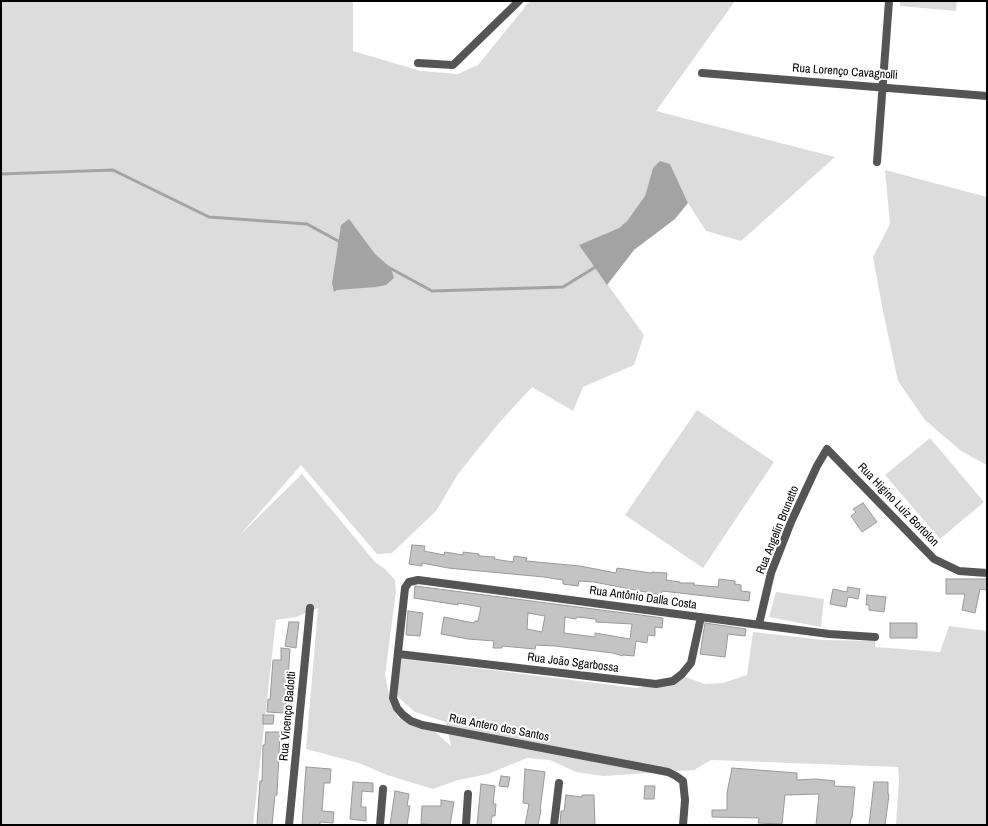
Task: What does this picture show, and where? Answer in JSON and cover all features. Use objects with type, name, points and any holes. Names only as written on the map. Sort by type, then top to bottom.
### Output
[{"type":"street","points":[[418,63],[453,65],[519,1]]},
{"type":"street","points":[[877,162],[889,1]]},
{"type":"street","name":"Rua Lorenço Cavagnolli","points":[[702,73],[882,86],[987,96]]},
{"type":"street","name":"Rua Higino Luiz Bortolon","points":[[827,449],[934,559],[959,571],[987,573]]},
{"type":"street","name":"Rua Angelin Brunetto","points":[[759,624],[771,573],[813,474],[827,449]]},
{"type":"street","name":"Rua Antônio Dalla Costa","points":[[409,582],[418,580],[829,634],[876,637]]},
{"type":"street","name":"Rua Antero dos Santos","points":[[409,582],[405,588],[393,698],[397,708],[412,721],[422,725],[668,772],[683,781],[685,800],[683,825]]},
{"type":"street","name":"Rua Vicenço Badotti","points":[[289,825],[310,608]]},
{"type":"street","name":"Rua João Sgarbossa","points":[[398,654],[656,684],[673,681],[691,664],[701,617]]},
{"type":"street","points":[[554,825],[559,783]]},
{"type":"street","points":[[380,825],[383,789]]},
{"type":"street","points":[[466,825],[468,794]]},
{"type":"shaded area","points":[[1,1],[353,1],[353,51],[421,71],[458,74],[478,65],[530,1],[735,1],[656,111],[835,157],[741,241],[706,231],[688,203],[670,164],[653,168],[645,196],[627,221],[619,228],[579,245],[644,335],[634,365],[583,387],[573,411],[532,387],[499,423],[458,474],[436,511],[392,553],[377,554],[301,465],[240,535],[302,474],[375,562],[395,580],[396,591],[385,675],[390,699],[398,718],[435,732],[451,746],[446,722],[415,712],[398,697],[392,673],[395,658],[636,688],[670,683],[683,676],[705,684],[723,683],[747,675],[753,632],[823,640],[875,641],[875,647],[940,652],[949,626],[987,631],[987,825],[896,825],[898,767],[711,760],[694,770],[603,776],[576,772],[550,760],[527,758],[488,774],[458,780],[433,789],[387,775],[359,763],[306,749],[318,608],[296,617],[276,620],[253,825],[1,825]]},
{"type":"shaded area","points":[[900,1],[957,1],[956,11],[900,6]]},
{"type":"shaded area","points":[[660,161],[670,164],[688,203],[675,219],[634,250],[607,285],[579,245],[619,228],[627,221],[645,196],[653,168]]},
{"type":"shaded area","points":[[885,170],[987,197],[987,465],[961,451],[925,420],[898,381],[873,257],[890,224]]},
{"type":"shaded area","points":[[349,219],[375,254],[391,268],[394,278],[386,285],[337,290],[334,292],[332,283],[341,225]]},
{"type":"shaded area","points":[[697,410],[774,462],[703,568],[625,515]]},
{"type":"shaded area","points":[[930,438],[984,502],[940,539],[885,475]]},
{"type":"shaded area","points":[[776,592],[824,599],[821,627],[769,617]]},
{"type":"building","points":[[863,503],[877,522],[862,532],[851,516],[856,512],[853,509]]},
{"type":"building","points":[[412,545],[425,546],[424,551],[444,555],[445,552],[463,555],[463,552],[513,562],[514,556],[527,558],[526,561],[580,566],[616,573],[617,568],[651,573],[667,573],[666,580],[694,583],[694,585],[718,587],[719,579],[735,581],[735,584],[741,585],[741,591],[750,592],[749,601],[662,591],[661,595],[594,582],[579,581],[578,586],[563,584],[563,580],[544,577],[448,568],[422,563],[422,566],[409,564]]},
{"type":"building","points":[[946,579],[987,579],[987,590],[980,589],[975,613],[962,610],[965,594],[946,594]]},
{"type":"building","points":[[415,586],[663,618],[662,628],[655,627],[655,636],[648,635],[647,643],[636,641],[634,656],[555,646],[536,645],[535,649],[502,646],[502,648],[493,648],[494,641],[441,634],[444,617],[474,623],[478,621],[481,607],[414,598]],"holes":[[[528,613],[545,616],[542,632],[527,629]],[[565,617],[596,619],[596,622],[632,624],[630,639],[595,633],[595,637],[564,633]]]},
{"type":"building","points":[[848,587],[860,589],[858,599],[848,597],[846,607],[830,604],[833,589],[847,592]]},
{"type":"building","points":[[867,595],[886,597],[884,612],[869,610],[869,605],[866,605]]},
{"type":"building","points":[[408,611],[423,613],[420,636],[406,635]]},
{"type":"building","points":[[289,622],[299,622],[296,648],[285,646]]},
{"type":"building","points":[[705,623],[746,629],[745,636],[728,634],[725,657],[700,654]]},
{"type":"building","points":[[890,623],[917,623],[917,638],[890,638]]},
{"type":"building","points":[[281,648],[290,649],[288,680],[294,680],[293,695],[286,695],[285,713],[267,712],[268,699],[270,700],[273,660],[281,660]]},
{"type":"building","points":[[263,715],[274,715],[273,724],[263,724]]},
{"type":"building","points":[[266,732],[280,732],[277,795],[275,795],[272,825],[257,825],[260,781],[262,781],[263,745],[265,745]]},
{"type":"building","points":[[306,767],[331,769],[330,783],[324,783],[322,811],[334,812],[333,823],[320,822],[320,825],[302,825]]},
{"type":"building","points":[[732,768],[797,773],[797,780],[835,781],[834,786],[855,787],[850,825],[816,825],[819,794],[785,795],[782,824],[758,823],[759,818],[712,817],[712,810],[727,810],[727,793]]},
{"type":"building","points":[[525,769],[545,772],[538,825],[525,825],[529,804],[523,803]]},
{"type":"building","points":[[501,776],[510,777],[508,787],[499,786]]},
{"type":"building","points":[[353,782],[373,783],[373,792],[362,791],[361,807],[366,807],[366,821],[350,819]]},
{"type":"building","points":[[874,782],[888,782],[889,795],[885,825],[869,825]]},
{"type":"building","points":[[481,784],[495,786],[493,804],[496,804],[495,816],[492,816],[491,825],[477,825]]},
{"type":"building","points":[[645,786],[655,786],[654,799],[644,799]]},
{"type":"building","points":[[395,791],[409,794],[407,806],[410,806],[407,825],[390,825]]},
{"type":"building","points":[[566,795],[582,797],[582,795],[594,795],[595,825],[560,825],[561,811],[564,811]]},
{"type":"building","points":[[441,800],[454,802],[450,825],[421,824],[422,806],[441,806]]},
{"type":"waterway","points":[[1,174],[113,170],[209,217],[307,224],[340,242]]},
{"type":"waterway","points":[[388,267],[432,291],[563,287],[597,266]]}]
